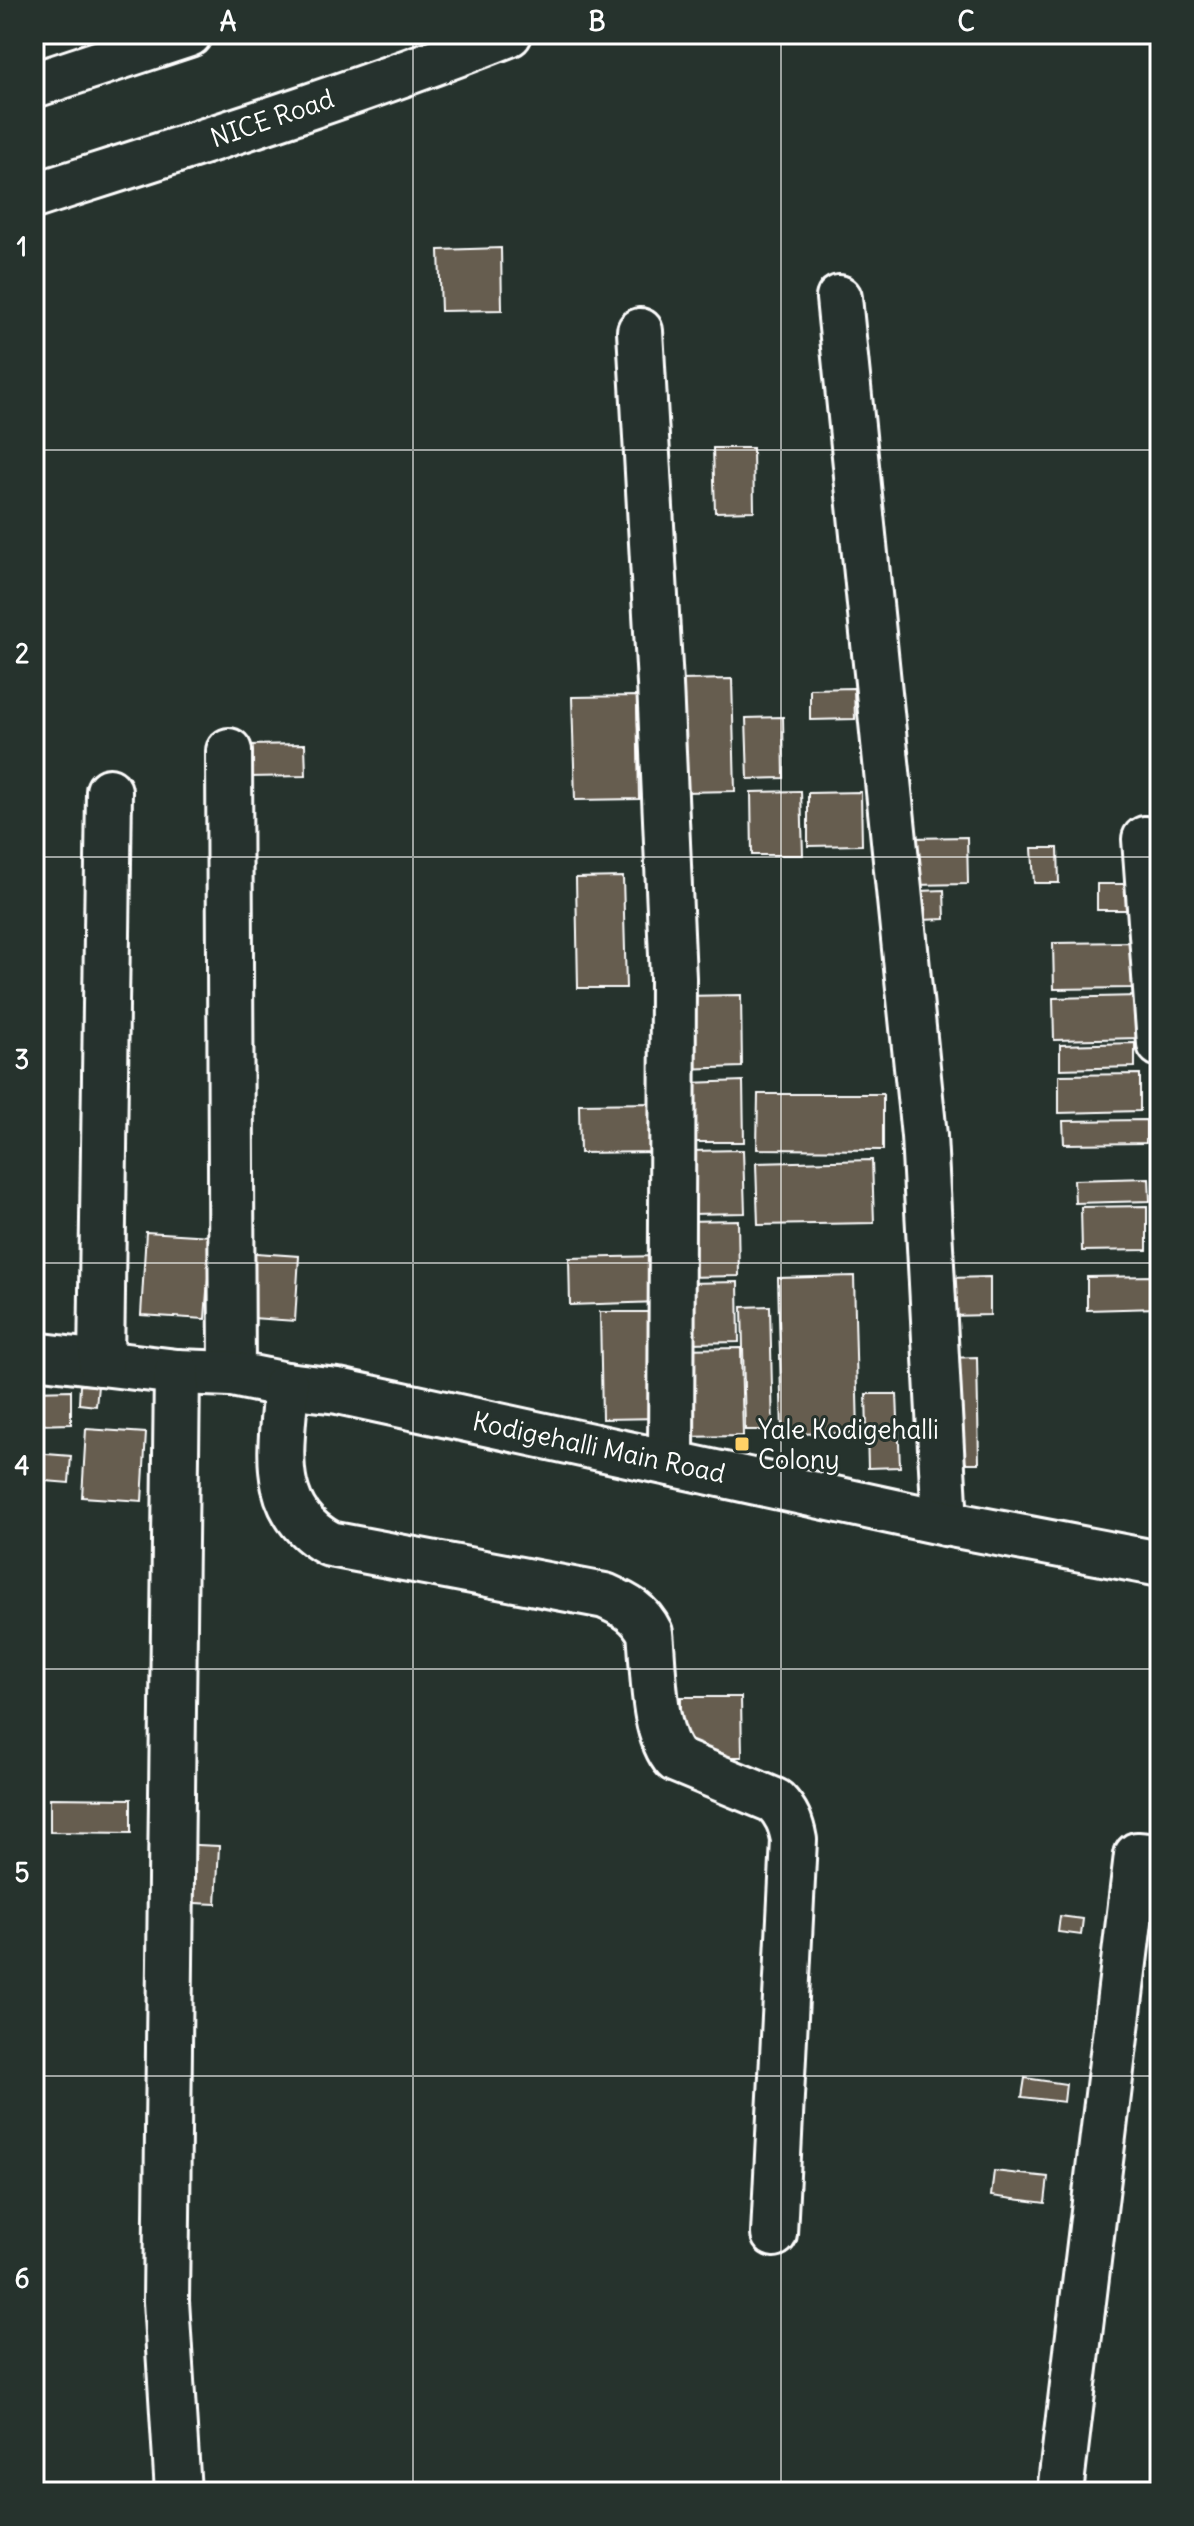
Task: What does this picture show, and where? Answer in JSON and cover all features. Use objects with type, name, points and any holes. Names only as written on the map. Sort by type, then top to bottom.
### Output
[{"type":"main road","points":[[34,85],[189,34]]},
{"type":"main road","name":"NICE Road","points":[[34,196],[192,146],[452,57],[509,34]]},
{"type":"main road","points":[[839,298],[924,1136],[945,1523]]},
{"type":"main road","points":[[640,331],[673,978],[671,1463]]},
{"type":"main road","points":[[229,751],[232,1374]]},
{"type":"main road","points":[[101,1363],[109,791]]},
{"type":"main road","points":[[1145,839],[1160,1044]]},
{"type":"main road","name":"Kodigehalli Main Road","points":[[34,1355],[177,1372],[232,1374],[338,1391],[945,1523],[1160,1564]]},
{"type":"main road","points":[[177,1372],[166,2301],[178,2492]]},
{"type":"main road","points":[[286,1385],[282,1452],[285,1494],[301,1523],[312,1534],[330,1544],[605,1596],[634,1611],[644,1620],[650,1633],[660,1728],[668,1752],[676,1760],[775,1801],[784,1810],[794,1840],[774,2234]]},
{"type":"main road","points":[[1060,2492],[1137,1855],[1160,1857]]},
{"type":"building","points":[[501,248],[502,310],[441,311],[439,250]]},
{"type":"building","points":[[713,448],[753,448],[754,511],[715,512]]},
{"type":"building","points":[[732,679],[735,791],[683,792],[680,680]]},
{"type":"building","points":[[854,688],[855,719],[810,720],[810,689]]},
{"type":"building","points":[[637,696],[639,799],[575,800],[572,697]]},
{"type":"building","points":[[783,717],[784,778],[748,779],[746,718]]},
{"type":"building","points":[[305,744],[306,776],[247,777],[246,745]]},
{"type":"building","points":[[801,791],[803,855],[752,855],[751,792]]},
{"type":"building","points":[[861,792],[862,845],[808,846],[808,793]]},
{"type":"building","points":[[967,837],[968,884],[913,885],[911,838]]},
{"type":"building","points":[[1032,848],[1058,848],[1059,883],[1034,883]]},
{"type":"building","points":[[623,877],[626,988],[578,988],[576,878]]},
{"type":"building","points":[[1097,884],[1125,884],[1126,910],[1097,910]]},
{"type":"building","points":[[944,890],[945,919],[921,920],[920,891]]},
{"type":"building","points":[[1131,942],[1132,988],[1054,989],[1053,943]]},
{"type":"building","points":[[741,995],[742,1067],[682,1069],[681,996]]},
{"type":"building","points":[[1138,996],[1139,1038],[1054,1040],[1053,998]]},
{"type":"building","points":[[1135,1043],[1135,1067],[1060,1069],[1060,1045]]},
{"type":"building","points":[[1140,1074],[1140,1111],[1059,1113],[1059,1075]]},
{"type":"building","points":[[743,1081],[744,1142],[691,1142],[689,1083]]},
{"type":"building","points":[[758,1094],[883,1094],[883,1150],[757,1149]]},
{"type":"building","points":[[655,1103],[656,1152],[580,1153],[579,1104]]},
{"type":"building","points":[[1146,1120],[1146,1143],[1064,1144],[1063,1121]]},
{"type":"building","points":[[743,1150],[745,1213],[690,1214],[689,1151]]},
{"type":"building","points":[[872,1160],[874,1223],[758,1225],[756,1163]]},
{"type":"building","points":[[1149,1178],[1150,1201],[1075,1203],[1074,1180]]},
{"type":"building","points":[[1147,1206],[1147,1250],[1082,1251],[1081,1207]]},
{"type":"building","points":[[738,1220],[739,1276],[686,1277],[685,1221]]},
{"type":"building","points":[[146,1232],[211,1236],[205,1319],[141,1315]]},
{"type":"building","points":[[240,1252],[299,1256],[295,1321],[236,1317]]},
{"type":"building","points":[[658,1256],[659,1302],[570,1305],[569,1258]]},
{"type":"building","points":[[854,1276],[858,1433],[782,1434],[778,1278]]},
{"type":"building","points":[[1157,1276],[1158,1308],[1087,1310],[1087,1277]]},
{"type":"building","points":[[990,1277],[990,1315],[948,1316],[947,1278]]},
{"type":"building","points":[[738,1282],[739,1342],[688,1343],[687,1283]]},
{"type":"building","points":[[770,1306],[773,1430],[745,1430],[742,1307]]},
{"type":"building","points":[[600,1312],[662,1312],[664,1418],[602,1419]]},
{"type":"building","points":[[741,1348],[743,1436],[680,1437],[678,1349]]},
{"type":"building","points":[[977,1357],[979,1463],[950,1463],[948,1358]]},
{"type":"building","points":[[80,1385],[98,1386],[96,1406],[79,1404]]},
{"type":"building","points":[[71,1390],[71,1424],[34,1425],[34,1391]]},
{"type":"building","points":[[866,1394],[897,1394],[900,1467],[868,1468]]},
{"type":"building","points":[[86,1429],[146,1433],[142,1501],[82,1497]]},
{"type":"building","points":[[34,1453],[71,1456],[69,1483],[34,1480]]},
{"type":"building","points":[[681,1697],[741,1697],[742,1757],[681,1757]]},
{"type":"building","points":[[1154,1760],[1160,1761],[1160,1781],[1152,1780]]},
{"type":"building","points":[[50,1798],[131,1799],[131,1833],[50,1832]]},
{"type":"building","points":[[175,1844],[219,1846],[216,1904],[172,1902]]},
{"type":"building","points":[[1060,1916],[1083,1919],[1081,1935],[1058,1932]]},
{"type":"building","points":[[1025,2078],[1066,2084],[1064,2102],[1022,2097]]},
{"type":"building","points":[[994,2171],[1048,2177],[1045,2203],[991,2196]]},
{"type":"place","name":"Yale Kodigehalli Colony","points":[[742,1444]]}]
